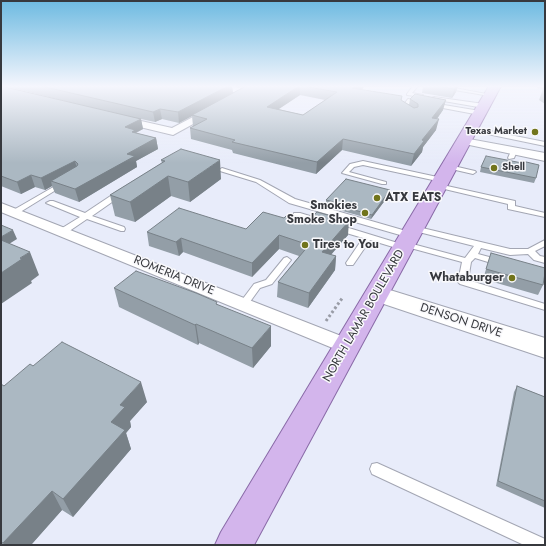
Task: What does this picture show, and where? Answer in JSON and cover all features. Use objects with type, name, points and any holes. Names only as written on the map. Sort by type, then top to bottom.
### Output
[{"type":"main road","name":"NORTH LAMAR BOULEVARD","points":[[234,545],[480,111]]},
{"type":"street","points":[[106,115],[173,132],[209,111]]},
{"type":"street","points":[[467,135],[513,154],[545,157]]},
{"type":"street","name":"ROMERIA DRIVE","points":[[7,210],[347,346]]},
{"type":"street","name":"DENSON DRIVE","points":[[377,294],[545,348]]},
{"type":"lane","points":[[407,111],[413,115]]},
{"type":"lane","points":[[467,135],[545,144]]},
{"type":"lane","points":[[384,183],[345,173],[352,165],[363,163],[512,203],[511,206],[545,215]]},
{"type":"lane","points":[[449,166],[473,172]]},
{"type":"lane","points":[[222,170],[258,181],[292,201],[470,258],[509,265]]},
{"type":"lane","points":[[7,210],[70,179]]},
{"type":"lane","points":[[62,232],[127,189]]},
{"type":"lane","points":[[50,202],[121,229]]},
{"type":"lane","points":[[297,216],[368,237],[408,238],[479,245],[510,252],[530,251],[545,242]]},
{"type":"lane","points":[[350,263],[368,237]]},
{"type":"lane","points":[[479,245],[470,258],[463,282],[545,307]]},
{"type":"lane","points":[[530,251],[537,258],[545,260]]},
{"type":"lane","points":[[244,304],[257,286],[269,282],[287,260]]},
{"type":"lane","points":[[377,469],[541,545]]},
{"type":"path","points":[[322,326],[343,297]]},
{"type":"building","points":[[1,111],[109,111],[141,119],[125,127],[135,130],[132,132],[156,138],[127,154],[135,156],[75,189],[51,181],[77,166],[78,164],[75,161],[41,178],[31,175],[17,182],[1,176]]},
{"type":"building","points":[[199,111],[287,111],[303,115],[308,111],[437,111],[432,118],[439,119],[422,140],[424,141],[414,154],[343,139],[317,162],[232,142],[235,140],[190,128],[207,119],[192,115]]},
{"type":"building","points":[[181,149],[220,160],[188,182],[168,176],[130,202],[110,195],[165,161],[161,160]]},
{"type":"building","points":[[486,156],[539,165],[536,178],[481,167]]},
{"type":"building","points":[[346,179],[390,190],[372,215],[333,204],[334,202],[326,200]]},
{"type":"building","points":[[179,208],[246,229],[263,212],[284,218],[287,215],[307,221],[317,212],[349,221],[322,252],[336,256],[309,293],[278,282],[309,245],[279,235],[252,263],[181,238],[176,242],[147,232]]},
{"type":"building","points":[[1,225],[13,230],[1,237]]},
{"type":"building","points":[[1,240],[30,252],[1,273]]},
{"type":"building","points":[[491,253],[545,268],[543,285],[486,269]]},
{"type":"building","points":[[136,271],[196,293],[217,302],[216,304],[271,326],[252,348],[196,324],[195,325],[114,288]]},
{"type":"building","points":[[62,342],[141,382],[120,405],[125,407],[111,422],[125,430],[63,499],[52,491],[3,543],[1,542],[1,384],[4,386],[30,364],[33,366]]},
{"type":"building","points":[[517,386],[545,397],[545,501],[498,481]]},
{"type":"place","name":"Texas Market","points":[[535,132]]},
{"type":"place","name":"Shell","points":[[494,168]]},
{"type":"place","name":"ATX EATS","points":[[377,198]]},
{"type":"place","name":"Smokies Smoke Shop","points":[[365,213]]},
{"type":"place","name":"Tires to You","points":[[305,245]]},
{"type":"place","name":"Whataburger","points":[[512,278]]}]
